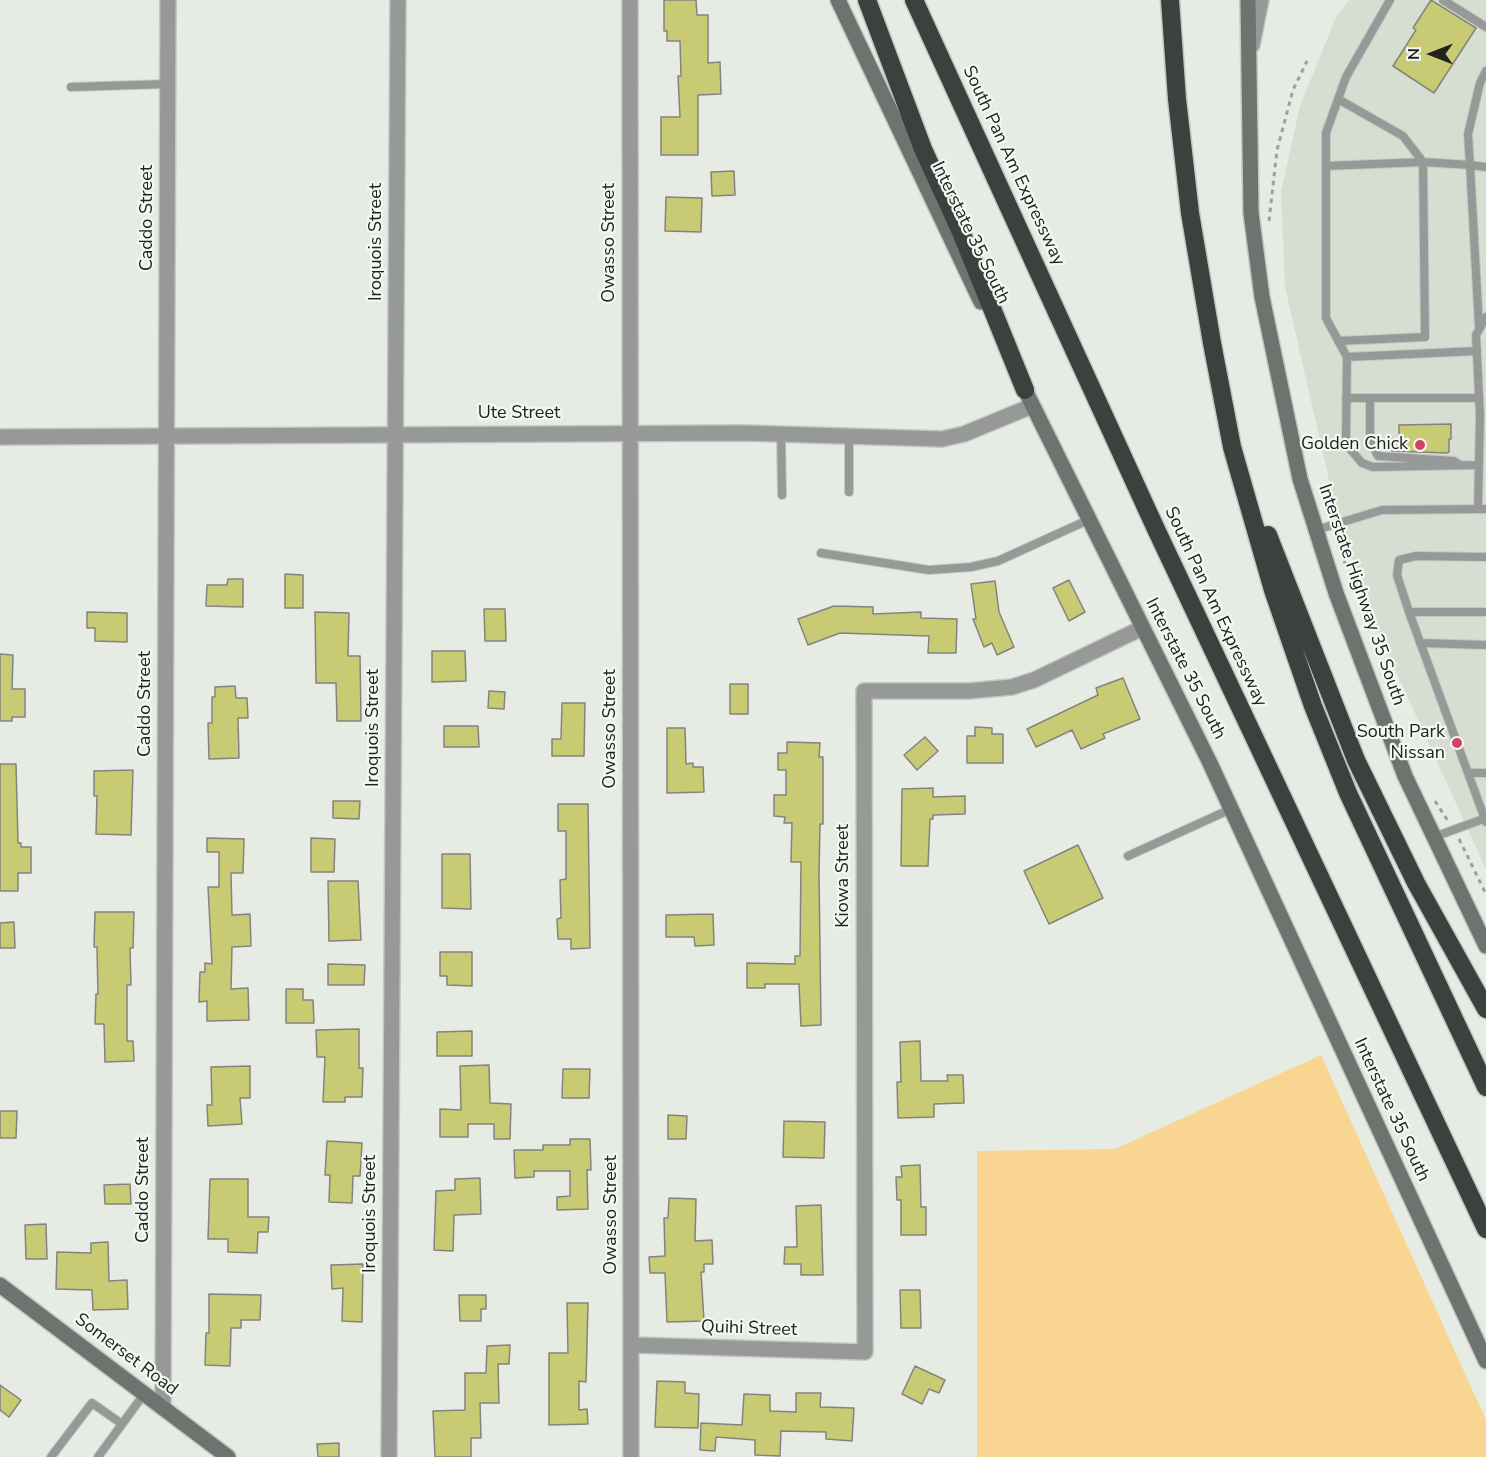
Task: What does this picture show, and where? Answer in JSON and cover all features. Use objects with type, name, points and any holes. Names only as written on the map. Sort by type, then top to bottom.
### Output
[{"type":"highway","points":[[867,0],[923,149],[961,232],[1029,398]]},
{"type":"highway","name":"South Pan Am Expressway","points":[[914,0],[1155,528],[1486,1228]]},
{"type":"highway","points":[[1170,0],[1177,99],[1190,213],[1232,447],[1273,590],[1313,706],[1348,793],[1486,1087]]},
{"type":"highway","points":[[1232,447],[1356,760],[1416,883],[1486,1010]]},
{"type":"main road","name":"Interstate 35 South","points":[[838,0],[950,239],[1231,809],[1486,1361]]},
{"type":"main road","name":"Interstate Highway 35 South","points":[[1248,0],[1251,213],[1262,297],[1300,479],[1336,593],[1405,776],[1434,837]]},
{"type":"main road","points":[[1434,837],[1486,946]]},
{"type":"main road","name":"Somerset Road","points":[[0,1285],[228,1457]]},
{"type":"street","name":"Caddo Street","points":[[163,1408],[168,0]]},
{"type":"street","name":"Iroquois Street","points":[[389,1457],[398,0]]},
{"type":"street","name":"Owasso Street","points":[[630,0],[631,1457]]},
{"type":"street","points":[[1248,63],[1261,0]]},
{"type":"street","name":"Ute Street","points":[[0,437],[630,433],[849,435],[942,439],[964,434],[1029,398]]},
{"type":"street","name":"Kiowa Street","points":[[865,1352],[864,691],[969,691],[1012,687],[1034,680],[1142,628]]},
{"type":"street","name":"Quihi Street","points":[[632,1345],[865,1352]]},
{"type":"lane","points":[[1390,0],[1346,77],[1326,133],[1326,318],[1347,357],[1346,437],[1351,450],[1362,463],[1387,468],[1477,465]]},
{"type":"lane","points":[[1443,0],[1486,27]]},
{"type":"lane","points":[[1316,530],[1382,510],[1482,509],[1477,465],[1479,327],[1468,134],[1480,83],[1486,71]]},
{"type":"lane","points":[[71,87],[168,84]]},
{"type":"lane","points":[[1338,99],[1403,136],[1423,162],[1425,337],[1338,341]]},
{"type":"lane","points":[[1326,166],[1423,162],[1486,167]]},
{"type":"lane","points":[[1479,327],[1486,318]]},
{"type":"lane","points":[[1347,357],[1433,355],[1477,351]]},
{"type":"lane","points":[[1346,398],[1479,398]]},
{"type":"lane","points":[[1370,398],[1370,441],[1378,456],[1454,461],[1462,466]]},
{"type":"lane","points":[[781,434],[782,495]]},
{"type":"lane","points":[[849,435],[849,492]]},
{"type":"lane","points":[[821,553],[929,570],[971,567],[998,561],[1088,520]]},
{"type":"lane","points":[[1434,837],[1486,820],[1409,612],[1397,575],[1399,560],[1416,556],[1486,557]]},
{"type":"lane","points":[[1409,612],[1486,612]]},
{"type":"lane","points":[[1420,643],[1486,645]]},
{"type":"lane","points":[[1468,773],[1486,773]]},
{"type":"lane","points":[[1128,856],[1231,809]]},
{"type":"lane","points":[[98,1457],[144,1394]]},
{"type":"lane","points":[[51,1457],[92,1403],[122,1424]]},
{"type":"path","points":[[1269,230],[1277,150],[1293,90],[1307,61]]},
{"type":"path","points":[[1466,853],[1486,894]]},
{"type":"shaded area","points":[[1349,0],[1486,0],[1486,869],[1371,617],[1335,506],[1285,287],[1281,192],[1300,106],[1336,17]]},
{"type":"shaded area","points":[[1321,1055],[1486,1420],[1486,1457],[977,1457],[977,1151],[1115,1149]]},
{"type":"building","points":[[664,0],[696,0],[697,15],[708,15],[708,63],[720,62],[721,94],[698,95],[698,155],[661,155],[661,117],[680,117],[678,76],[681,76],[680,41],[667,41],[667,31],[664,31]]},
{"type":"building","points":[[1431,0],[1476,28],[1434,93],[1393,66],[1416,30],[1413,28]]},
{"type":"building","points":[[734,171],[735,195],[712,196],[711,172]]},
{"type":"building","points":[[666,197],[702,198],[701,232],[665,231]]},
{"type":"building","name":"Golden Chick","points":[[1451,424],[1451,439],[1449,439],[1449,452],[1447,453],[1392,451],[1392,439],[1399,439],[1399,425]]},
{"type":"building","points":[[285,574],[303,575],[303,608],[285,608]]},
{"type":"building","points":[[228,579],[243,579],[243,607],[206,606],[207,585],[227,585]]},
{"type":"building","points":[[1069,580],[1085,612],[1069,621],[1053,588]]},
{"type":"building","points":[[995,581],[999,612],[1014,647],[997,655],[992,643],[984,647],[973,619],[976,619],[971,584]]},
{"type":"building","points":[[834,606],[873,607],[873,614],[921,612],[921,618],[957,619],[956,653],[928,653],[929,636],[840,633],[808,645],[798,619]]},
{"type":"building","points":[[484,609],[505,609],[506,641],[485,641]]},
{"type":"building","points":[[87,612],[127,613],[127,642],[95,641],[95,628],[87,628]]},
{"type":"building","points":[[315,612],[349,613],[348,656],[360,656],[361,721],[337,721],[336,683],[316,683]]},
{"type":"building","points":[[432,651],[465,651],[466,681],[432,682]]},
{"type":"building","points":[[0,654],[13,655],[12,689],[25,689],[25,717],[12,717],[12,721],[0,721]]},
{"type":"building","points":[[1123,678],[1140,719],[1103,734],[1105,738],[1081,749],[1072,730],[1036,747],[1027,729],[1098,695],[1096,688]]},
{"type":"building","points":[[730,684],[748,684],[748,714],[730,714]]},
{"type":"building","points":[[235,686],[236,698],[247,698],[248,718],[238,718],[239,758],[209,759],[208,723],[212,723],[212,697],[215,697],[215,687]]},
{"type":"building","points":[[489,691],[505,692],[504,709],[488,708]]},
{"type":"building","points":[[562,703],[585,703],[584,756],[552,756],[552,739],[561,739]]},
{"type":"building","points":[[444,726],[478,726],[479,747],[444,747]]},
{"type":"building","points":[[975,727],[992,728],[992,734],[1003,734],[1003,763],[967,763],[967,736],[975,736]]},
{"type":"building","points":[[667,728],[685,728],[686,764],[693,763],[693,767],[703,767],[704,792],[667,793]]},
{"type":"building","points":[[925,737],[938,751],[917,770],[904,755]]},
{"type":"building","points":[[787,742],[820,743],[819,757],[823,757],[823,824],[820,824],[819,873],[821,1025],[801,1026],[799,984],[765,984],[765,988],[747,988],[747,963],[795,964],[795,956],[800,956],[801,862],[791,862],[792,823],[784,823],[785,817],[774,816],[774,795],[786,795],[786,770],[778,770],[778,753],[787,753]]},
{"type":"building","points":[[0,764],[16,764],[18,843],[21,843],[21,847],[31,847],[31,873],[18,873],[18,891],[0,891]]},
{"type":"building","points":[[133,770],[131,835],[96,834],[97,796],[94,796],[94,771]]},
{"type":"building","points":[[933,788],[933,797],[965,796],[965,814],[933,815],[933,819],[930,819],[928,866],[901,866],[902,789]]},
{"type":"building","points":[[333,801],[360,801],[359,819],[333,818]]},
{"type":"building","points":[[558,804],[588,804],[590,948],[571,949],[571,939],[558,939],[557,919],[561,918],[560,880],[566,879],[566,831],[558,831]]},
{"type":"building","points":[[207,838],[244,839],[243,873],[231,873],[232,915],[250,914],[251,946],[232,947],[231,989],[248,988],[249,1020],[207,1021],[207,1001],[199,1002],[200,972],[205,972],[205,963],[212,964],[208,887],[219,887],[219,852],[207,852]]},
{"type":"building","points":[[311,838],[335,839],[334,872],[311,872]]},
{"type":"building","points":[[1078,845],[1103,898],[1049,924],[1024,871]]},
{"type":"building","points":[[442,854],[470,854],[471,909],[442,908]]},
{"type":"building","points":[[328,881],[358,881],[361,940],[329,941]]},
{"type":"building","points":[[95,912],[134,912],[133,948],[130,948],[131,985],[127,985],[127,1041],[133,1041],[134,1061],[105,1062],[104,1024],[95,1024],[96,994],[98,994],[97,947],[94,947]]},
{"type":"building","points":[[713,914],[714,945],[695,946],[694,937],[666,937],[666,915]]},
{"type":"building","points":[[14,922],[15,948],[0,948],[0,923]]},
{"type":"building","points":[[440,952],[472,952],[472,986],[447,985],[447,976],[440,976]]},
{"type":"building","points":[[328,964],[365,965],[364,985],[328,985]]},
{"type":"building","points":[[286,989],[303,989],[303,1000],[313,1000],[314,1023],[286,1023]]},
{"type":"building","points":[[359,1029],[359,1068],[363,1068],[362,1097],[345,1097],[345,1102],[323,1102],[325,1057],[317,1057],[316,1030]]},
{"type":"building","points":[[472,1031],[472,1056],[437,1056],[437,1032]]},
{"type":"building","points":[[920,1041],[921,1081],[948,1081],[947,1075],[963,1075],[964,1103],[934,1104],[934,1117],[898,1118],[897,1082],[901,1082],[900,1042]]},
{"type":"building","points":[[489,1065],[490,1103],[511,1104],[510,1139],[494,1139],[494,1124],[468,1124],[468,1137],[440,1137],[440,1109],[461,1110],[460,1066]]},
{"type":"building","points":[[250,1066],[250,1098],[240,1098],[242,1124],[208,1126],[207,1105],[212,1105],[211,1067]]},
{"type":"building","points":[[563,1069],[590,1069],[589,1098],[562,1098]]},
{"type":"building","points":[[0,1111],[17,1111],[16,1138],[0,1138]]},
{"type":"building","points":[[668,1115],[687,1116],[686,1139],[668,1139]]},
{"type":"building","points":[[784,1121],[825,1122],[824,1158],[783,1157]]},
{"type":"building","points":[[570,1139],[590,1139],[591,1170],[587,1170],[588,1209],[557,1210],[557,1197],[570,1196],[570,1171],[534,1171],[534,1177],[515,1178],[514,1150],[543,1150],[543,1145],[570,1145]]},
{"type":"building","points":[[327,1141],[362,1143],[360,1176],[353,1176],[352,1203],[329,1202],[330,1175],[325,1175]]},
{"type":"building","points":[[920,1165],[921,1207],[926,1207],[926,1235],[901,1235],[901,1200],[897,1200],[896,1177],[902,1177],[901,1166]]},
{"type":"building","points":[[480,1178],[481,1214],[454,1215],[453,1251],[434,1250],[436,1191],[455,1190],[455,1179]]},
{"type":"building","points":[[210,1179],[248,1179],[248,1217],[269,1217],[268,1232],[258,1232],[257,1253],[228,1252],[228,1239],[208,1239]]},
{"type":"building","points":[[130,1184],[131,1204],[105,1204],[104,1185]]},
{"type":"building","points":[[669,1198],[696,1199],[695,1241],[712,1240],[713,1264],[704,1264],[704,1272],[701,1272],[704,1321],[667,1322],[665,1273],[650,1273],[649,1257],[665,1256],[664,1218],[668,1218]]},
{"type":"building","points":[[821,1205],[823,1275],[801,1275],[801,1264],[784,1264],[785,1247],[797,1247],[796,1206]]},
{"type":"building","points":[[46,1224],[47,1259],[26,1259],[25,1225]]},
{"type":"building","points":[[108,1242],[109,1281],[127,1280],[128,1309],[93,1310],[92,1290],[56,1289],[57,1252],[91,1253],[91,1243]]},
{"type":"building","points":[[363,1264],[362,1322],[342,1321],[343,1288],[332,1289],[331,1265]]},
{"type":"building","points":[[900,1290],[920,1290],[921,1328],[901,1328]]},
{"type":"building","points":[[209,1294],[261,1295],[260,1320],[241,1320],[241,1328],[231,1328],[230,1366],[205,1365],[206,1333],[209,1333]]},
{"type":"building","points":[[459,1295],[486,1295],[486,1309],[481,1309],[481,1321],[460,1321]]},
{"type":"building","points":[[567,1303],[588,1303],[586,1382],[579,1381],[579,1410],[587,1409],[588,1424],[549,1425],[549,1353],[568,1353]]},
{"type":"building","points":[[510,1345],[509,1364],[498,1364],[499,1403],[480,1403],[481,1438],[471,1438],[471,1457],[435,1457],[433,1411],[465,1410],[465,1373],[486,1373],[487,1346]]},
{"type":"building","points":[[915,1366],[945,1380],[939,1393],[929,1389],[922,1404],[902,1394]]},
{"type":"building","points":[[657,1381],[685,1382],[685,1393],[699,1394],[698,1428],[655,1427]]},
{"type":"building","points":[[0,1385],[21,1400],[9,1417],[0,1410]]},
{"type":"building","points":[[796,1393],[821,1393],[820,1407],[854,1408],[852,1441],[826,1439],[826,1432],[781,1431],[780,1456],[755,1455],[755,1440],[716,1437],[715,1451],[700,1450],[701,1423],[742,1425],[744,1394],[770,1395],[770,1411],[796,1412]]},
{"type":"building","points":[[339,1443],[339,1457],[318,1457],[317,1444]]},
{"type":"place","name":"Golden Chick","points":[[1420,445]]},
{"type":"place","name":"South Park Nissan","points":[[1457,743]]}]
